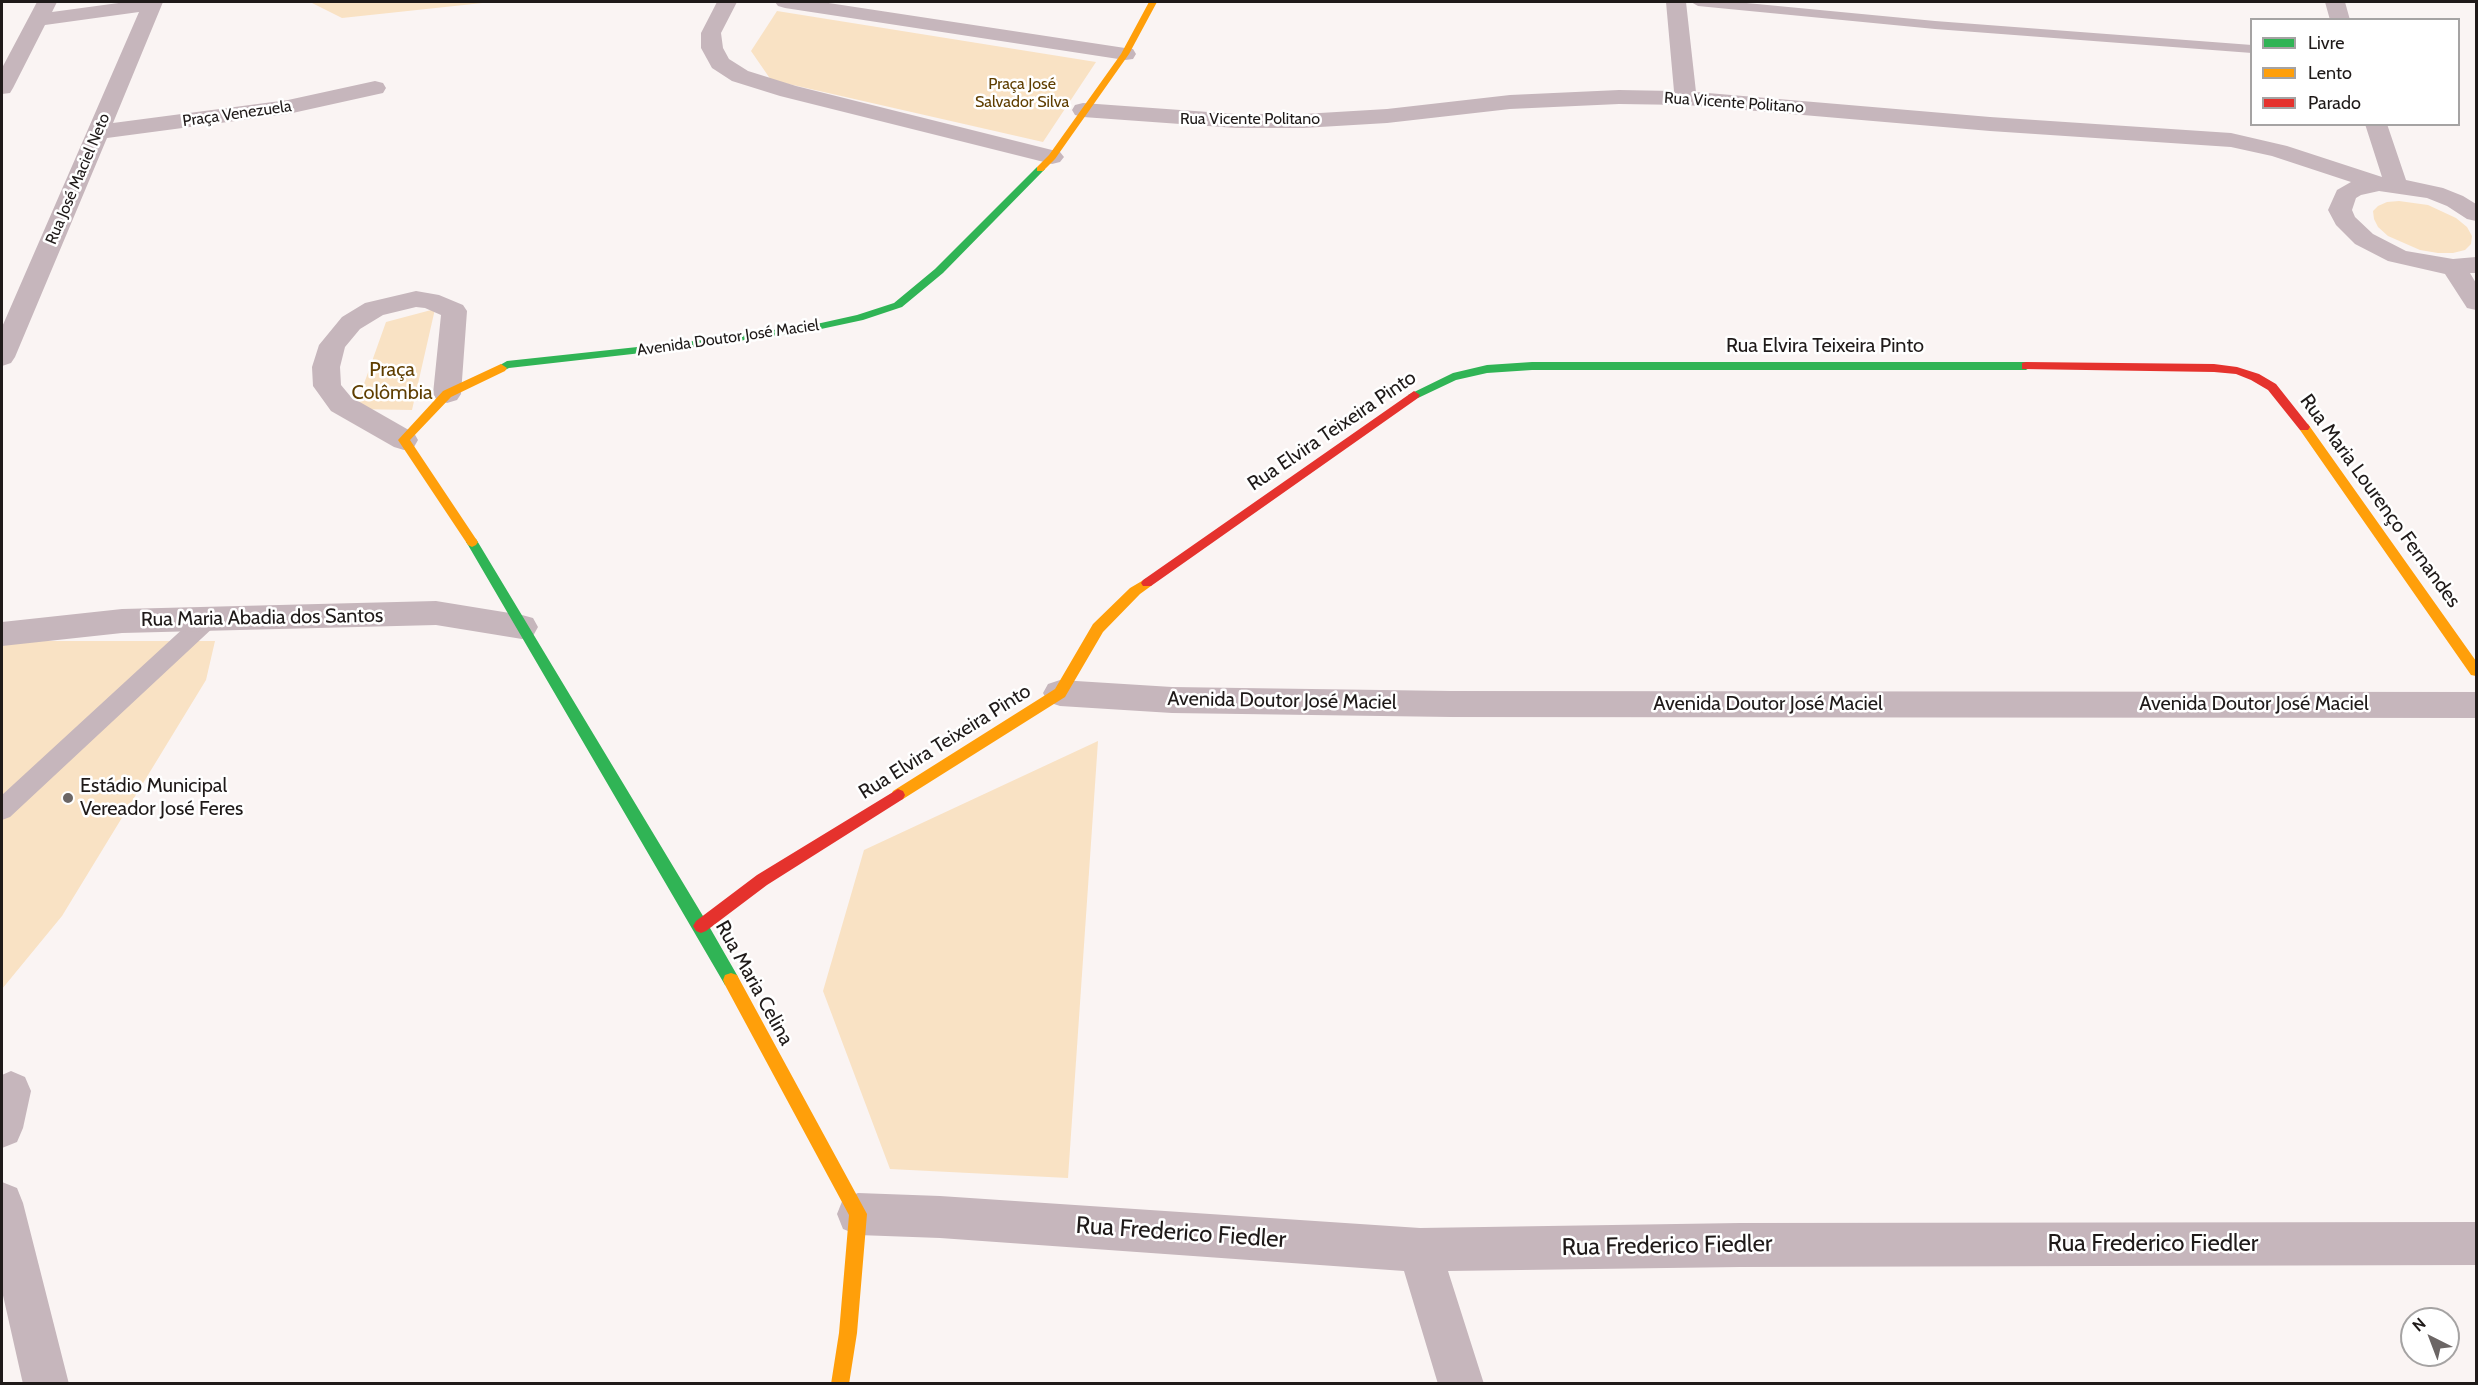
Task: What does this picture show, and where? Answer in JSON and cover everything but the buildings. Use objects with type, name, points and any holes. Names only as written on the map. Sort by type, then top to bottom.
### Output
[{"type":"street","points":[[727,2],[711,33],[712,48],[720,63],[740,76],[788,91],[1052,157]]},
{"type":"street","points":[[785,2],[1125,54]]},
{"type":"street","name":"Avenida Doutor José Maciel","points":[[404,440],[447,394],[507,365],[712,342],[821,326],[859,318],[898,305],[939,271],[1052,157],[1083,110],[1125,54],[1153,2]]},
{"type":"street","points":[[1676,2],[1686,98]]},
{"type":"street","points":[[2335,2],[2339,18]]},
{"type":"street","points":[[2,88],[43,11],[153,3]]},
{"type":"street","name":"Rua José Maciel Neto","points":[[2,357],[153,3]]},
{"type":"street","name":"Praça Venezuela","points":[[98,132],[288,107],[375,88]]},
{"type":"street","name":"Rua Vicente Politano","points":[[1083,110],[1236,122],[1303,121],[1387,116],[1510,102],[1619,97],[1686,98],[1990,124],[2231,140],[2279,151],[2388,184],[2435,193]]},
{"type":"street","points":[[2376,126],[2388,184],[2359,187],[2345,195],[2340,210],[2344,220],[2364,239],[2397,256],[2434,265],[2465,266],[2476,302]]},
{"type":"street","points":[[2435,193],[2468,184]]},
{"type":"street","points":[[2435,193],[2476,214]]},
{"type":"street","points":[[447,394],[454,311],[441,304],[416,299],[374,309],[351,323],[332,345],[326,367],[327,386],[341,404],[404,440],[481,555],[522,627]]},
{"type":"street","name":"Rua Elvira Teixeira Pinto","points":[[701,926],[762,880],[1060,693],[1098,628],[1135,591],[1415,394],[1454,377],[1486,369],[1544,366],[1882,365],[2214,368],[2237,371]]},
{"type":"street","name":"Rua Maria Lourenço Fernandes","points":[[2237,371],[2272,387],[2290,407],[2476,671]]},
{"type":"street","name":"Rua Maria Abadia dos Santos","points":[[2,634],[122,621],[436,613],[522,627]]},
{"type":"street","name":"Rua Maria Celina","points":[[522,627],[701,926],[858,1214]]},
{"type":"street","name":"Avenida Doutor José Maciel","points":[[1060,693],[1172,700],[1461,704],[2386,703],[2476,705]]},
{"type":"street","points":[[2,1128],[11,1091]]},
{"type":"street","points":[[2,1203],[46,1383]]},
{"type":"street","points":[[840,1383],[848,1333],[858,1214]]},
{"type":"street","name":"Rua Frederico Fiedler","points":[[858,1214],[940,1216],[1420,1250],[1636,1246],[2122,1243],[2476,1244]]},
{"type":"street","points":[[1420,1250],[1461,1383]]},
{"type":"lane","points":[[1698,2],[1935,25],[2250,49]]},
{"type":"lane","points":[[2,810],[208,619]]},
{"type":"green space","points":[[310,2],[492,2],[342,18]]},
{"type":"green space","name":"Praça José Salvador Silva","points":[[777,11],[1096,62],[1043,142],[771,80],[751,51]]},
{"type":"green space","points":[[2399,201],[2428,205],[2456,218],[2467,227],[2472,236],[2471,244],[2465,250],[2438,253],[2420,250],[2388,236],[2378,227],[2373,211],[2387,202]]},
{"type":"green space","name":"Praça Colômbia","points":[[435,309],[412,410],[355,409],[386,322]]},
{"type":"green space","name":"Estádio Municipal Vereador José Feres","points":[[2,641],[215,641],[206,680],[62,916],[2,989]]},
{"type":"green space","points":[[1098,741],[1068,1178],[890,1169],[823,991],[864,850]]},
{"type":"traffic: fast","points":[[501,368],[507,365],[712,342],[821,326],[859,318],[898,305],[939,271],[1040,169]]},
{"type":"traffic: fast","points":[[1414,395],[1453,377],[1487,369],[1532,366],[2026,366]]},
{"type":"traffic: fast","points":[[472,542],[731,980]]},
{"type":"traffic: slow","points":[[1040,169],[1052,157],[1125,54],[1153,2]]},
{"type":"traffic: slow","points":[[472,542],[404,440],[447,394],[501,368]]},
{"type":"traffic: slow","points":[[2304,427],[2476,671]]},
{"type":"traffic: slow","points":[[898,795],[1060,693],[1098,628],[1135,591],[1147,583]]},
{"type":"traffic: slow","points":[[731,980],[858,1214],[848,1333],[840,1384]]},
{"type":"traffic: jam","points":[[2026,366],[2214,368],[2237,371],[2255,377],[2272,387],[2304,427]]},
{"type":"traffic: jam","points":[[1147,583],[1414,395]]},
{"type":"traffic: jam","points":[[701,926],[762,880],[898,795]]},
{"type":"place","name":"Estádio Municipal Vereador José Feres","points":[[68,798]]}]
